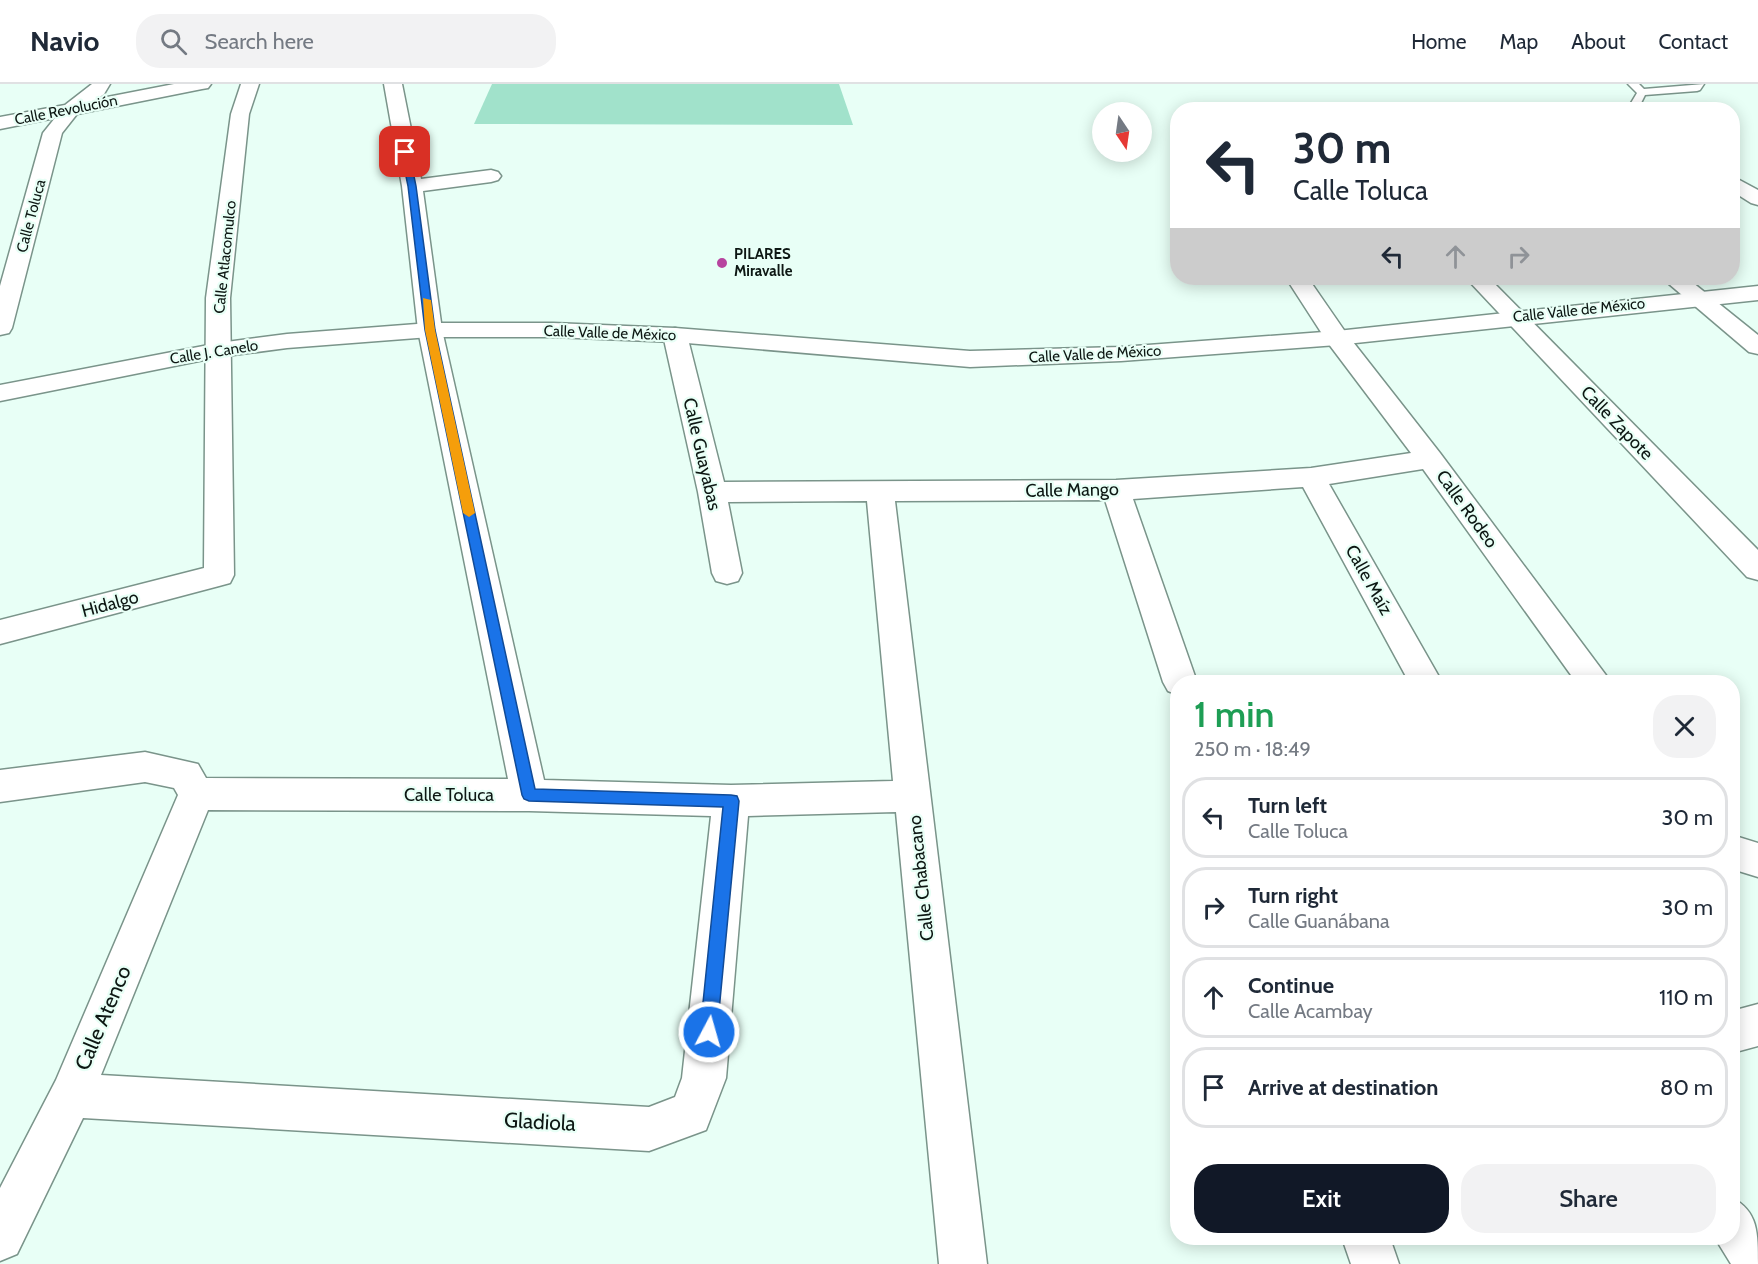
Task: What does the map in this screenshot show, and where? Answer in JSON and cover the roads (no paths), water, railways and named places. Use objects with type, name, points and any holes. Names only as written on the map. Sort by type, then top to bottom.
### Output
[{"type":"street","points":[[72,108],[98,90],[101,84]]},
{"type":"street","name":"Calle Revolución","points":[[0,123],[202,84]]},
{"type":"street","name":"Calle Atlacomulco","points":[[219,575],[218,298],[240,114],[250,84]]},
{"type":"street","points":[[393,84],[412,186],[430,330],[529,795]]},
{"type":"street","name":"Calle Toluca","points":[[0,328],[53,133],[72,108]]},
{"type":"street","points":[[412,186],[491,177]]},
{"type":"street","points":[[1740,187],[1758,199]]},
{"type":"street","name":"Calle Rodeo","points":[[1302,285],[1337,338],[1430,459],[1589,675]]},
{"type":"street","name":"Calle Zapote","points":[[1484,285],[1758,569]]},
{"type":"street","points":[[1682,285],[1758,348]]},
{"type":"street","name":"Calle Valle de México","points":[[430,330],[553,330],[675,335],[970,359],[1120,354],[1337,338],[1515,317],[1758,293]]},
{"type":"street","name":"Calle J. Canelo","points":[[0,393],[219,350],[287,341],[430,330]]},
{"type":"street","name":"Calle Guayabas","points":[[675,335],[712,492],[727,573]]},
{"type":"street","name":"Calle Mango","points":[[712,492],[1116,490],[1311,477],[1430,459]]},
{"type":"street","name":"Calle Maíz","points":[[1311,477],[1422,675]]},
{"type":"street","points":[[1116,490],[1178,675]]},
{"type":"street","name":"Calle Chabacano","points":[[880,491],[963,1264]]},
{"type":"street","name":"Hidalgo","points":[[0,632],[219,575]]},
{"type":"street","points":[[0,786],[145,767],[185,775],[196,794]]},
{"type":"street","name":"Calle Toluca","points":[[196,794],[529,795],[731,801],[912,796]]},
{"type":"street","name":"Calle Atenco","points":[[0,1237],[71,1095],[196,794]]},
{"type":"street","name":"Gladiola","points":[[71,1095],[649,1129],[690,1114],[704,1078],[731,801]]},
{"type":"street","points":[[1740,854],[1758,860]]},
{"type":"street","points":[[1740,1030],[1758,1025]]},
{"type":"street","points":[[1740,1234],[1758,1264]]},
{"type":"street","points":[[1368,1245],[1375,1264]]},
{"type":"lane","points":[[1633,84],[1642,92],[1697,88],[1699,84]]},
{"type":"lane","points":[[1637,102],[1642,92]]},
{"type":"place","name":"PILARES Miravalle","points":[[722,263]]}]
